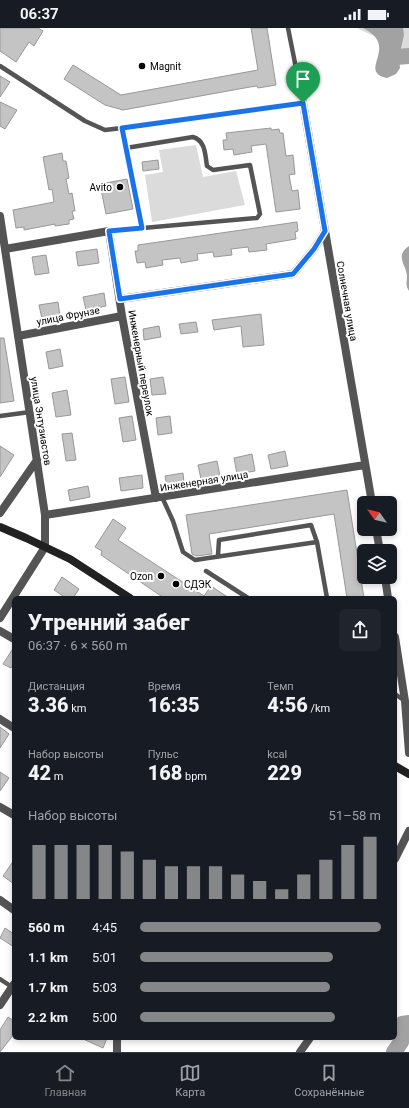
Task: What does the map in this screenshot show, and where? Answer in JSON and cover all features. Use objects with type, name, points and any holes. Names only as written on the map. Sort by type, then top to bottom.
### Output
[{"type":"main road","points":[[0,527],[70,559],[127,596]]},
{"type":"main road","points":[[397,767],[409,774]]},
{"type":"street","name":"Солнечная улица","points":[[303,103],[371,496]]},
{"type":"street","name":"улица Энтузиастов","points":[[0,216],[45,515],[45,547]]},
{"type":"street","points":[[5,249],[109,231]]},
{"type":"street","name":"Инженерный переулок","points":[[109,231],[122,316],[159,498]]},
{"type":"street","points":[[120,299],[293,274],[314,249],[325,231]]},
{"type":"street","name":"улица Фрунзе","points":[[18,336],[122,316]]},
{"type":"street","points":[[0,513],[37,460]]},
{"type":"street","name":"Инженерная улица","points":[[45,515],[365,465]]},
{"type":"street","points":[[14,596],[45,547]]},
{"type":"street","points":[[386,584],[388,596]]},
{"type":"street","points":[[0,618],[12,599]]},
{"type":"street","points":[[0,631],[12,638]]},
{"type":"street","points":[[397,650],[405,700],[409,752]]},
{"type":"street","points":[[0,719],[12,727]]},
{"type":"street","points":[[0,807],[12,814]]},
{"type":"street","points":[[397,855],[409,831]]},
{"type":"street","points":[[0,900],[12,909]]},
{"type":"street","points":[[0,1005],[12,987]]},
{"type":"street","points":[[117,1040],[117,1052]]},
{"type":"street","points":[[300,1052],[309,1040]]},
{"type":"lane","points":[[0,66],[85,122],[105,130],[122,128],[303,103],[288,28]]},
{"type":"lane","points":[[122,128],[142,228]]},
{"type":"lane","points":[[109,231],[257,218],[260,214],[250,166],[213,170],[209,168],[207,166],[203,143],[200,139],[193,138],[126,148]]},
{"type":"lane","points":[[0,416],[30,412]]},
{"type":"lane","points":[[159,498],[173,521],[183,552],[195,560],[218,555],[317,542]]},
{"type":"lane","points":[[218,555],[219,540],[311,525],[317,542],[327,596]]},
{"type":"lane","points":[[206,571],[240,596]]},
{"type":"lane","points":[[397,695],[405,700]]},
{"type":"lane","points":[[0,979],[12,985]]},
{"type":"shaded area","points":[[357,28],[409,28],[409,53],[397,46]]},
{"type":"shaded area","points":[[363,28],[403,28],[404,35],[399,57],[400,68],[396,74],[387,78],[379,75],[376,70],[379,50],[378,43],[374,35]]},
{"type":"shaded area","points":[[196,145],[203,177],[236,171],[245,205],[152,222],[145,175],[163,172],[159,150]]},
{"type":"shaded area","points":[[409,246],[409,291],[407,276],[402,261],[402,254]]},
{"type":"building","points":[[0,28],[38,28],[43,31],[34,46],[29,42],[16,62],[0,51]]},
{"type":"building","points":[[251,28],[267,28],[276,85],[258,88],[257,86],[250,87],[123,110],[105,105],[64,79],[73,65],[121,95],[258,70]]},
{"type":"building","points":[[0,76],[10,82],[0,97]]},
{"type":"building","points":[[0,102],[17,110],[5,129],[0,126]]},
{"type":"building","points":[[271,128],[271,130],[279,129],[280,133],[283,133],[286,156],[293,155],[295,174],[289,175],[292,191],[298,190],[300,209],[276,212],[266,144],[251,146],[252,152],[234,155],[233,149],[224,150],[223,140],[227,140],[226,133]]},
{"type":"building","points":[[62,153],[63,161],[66,161],[69,178],[66,179],[69,194],[72,193],[75,211],[72,211],[74,219],[69,220],[69,224],[55,226],[55,224],[24,230],[24,227],[16,228],[13,210],[54,202],[52,189],[49,190],[43,157]]},
{"type":"building","points":[[158,160],[159,169],[143,171],[142,162]]},
{"type":"building","points":[[127,179],[133,209],[106,214],[100,184]]},
{"type":"building","points":[[297,222],[298,231],[295,232],[296,239],[266,244],[267,250],[249,252],[248,247],[231,249],[232,255],[214,257],[213,252],[197,254],[198,260],[181,263],[180,258],[162,260],[163,265],[146,268],[145,262],[137,263],[135,251],[138,251],[138,245]]},
{"type":"building","points":[[97,249],[99,263],[78,266],[76,252]]},
{"type":"building","points":[[46,255],[49,273],[35,275],[32,257]]},
{"type":"building","points":[[104,293],[106,306],[86,310],[83,297]]},
{"type":"building","points":[[58,302],[60,316],[42,319],[39,305]]},
{"type":"building","points":[[261,314],[264,345],[243,347],[241,326],[214,330],[212,320]]},
{"type":"building","points":[[196,322],[198,332],[181,334],[179,324]]},
{"type":"building","points":[[159,326],[161,337],[144,340],[143,329]]},
{"type":"building","points":[[0,338],[4,338],[14,401],[0,403]]},
{"type":"building","points":[[60,349],[63,366],[49,369],[46,352]]},
{"type":"building","points":[[125,377],[129,402],[115,404],[111,379]]},
{"type":"building","points":[[163,377],[166,394],[152,395],[150,379]]},
{"type":"building","points":[[67,390],[71,415],[56,417],[52,393]]},
{"type":"building","points":[[132,416],[136,440],[123,442],[119,418]]},
{"type":"building","points":[[170,416],[172,433],[158,435],[156,418]]},
{"type":"building","points":[[72,433],[76,460],[66,461],[62,434]]},
{"type":"building","points":[[0,446],[14,455],[0,477]]},
{"type":"building","points":[[285,451],[288,466],[271,469],[268,455]]},
{"type":"building","points":[[252,454],[255,471],[237,474],[234,458]]},
{"type":"building","points":[[217,461],[220,476],[201,479],[198,465]]},
{"type":"building","points":[[183,473],[184,483],[167,486],[165,476]]},
{"type":"building","points":[[142,475],[143,488],[121,491],[119,478]]},
{"type":"building","points":[[88,486],[90,497],[70,501],[68,490]]},
{"type":"building","points":[[347,490],[357,554],[357,584],[362,584],[364,596],[347,596],[334,514],[209,534],[212,554],[196,556],[192,554],[186,515]]},
{"type":"building","points":[[113,519],[126,528],[118,540],[204,596],[161,596],[101,555],[102,551],[95,547]]},
{"type":"building","points":[[62,577],[79,589],[74,596],[63,596],[54,590]]},
{"type":"building","points":[[211,586],[226,596],[204,596]]},
{"type":"building","points":[[12,650],[11,668],[3,664]]},
{"type":"building","points":[[0,727],[9,734],[0,748]]},
{"type":"building","points":[[0,772],[9,778],[0,791]]},
{"type":"building","points":[[12,863],[12,883],[3,876]]},
{"type":"building","points":[[5,928],[12,933],[12,946],[0,938]]},
{"type":"building","points":[[8,1017],[12,1020],[12,1037],[0,1052],[0,1030]]},
{"type":"building","points":[[85,1040],[106,1040],[103,1048]]},
{"type":"waterway","points":[[381,28],[391,38],[393,54],[396,57],[409,56]]},
{"type":"waterway","points":[[394,1052],[401,1042],[403,1033],[402,1024],[409,1023]]},
{"type":"place","name":"Magnit","points":[[142,66]]},
{"type":"place","name":"Avito","points":[[120,187]]},
{"type":"place","name":"Ozon","points":[[161,576]]},
{"type":"place","name":"СДЭК","points":[[176,584]]},
{"type":"route","points":[[303,103],[325,231],[314,249],[293,274],[120,299],[109,231],[142,228],[122,128],[303,103]]}]
